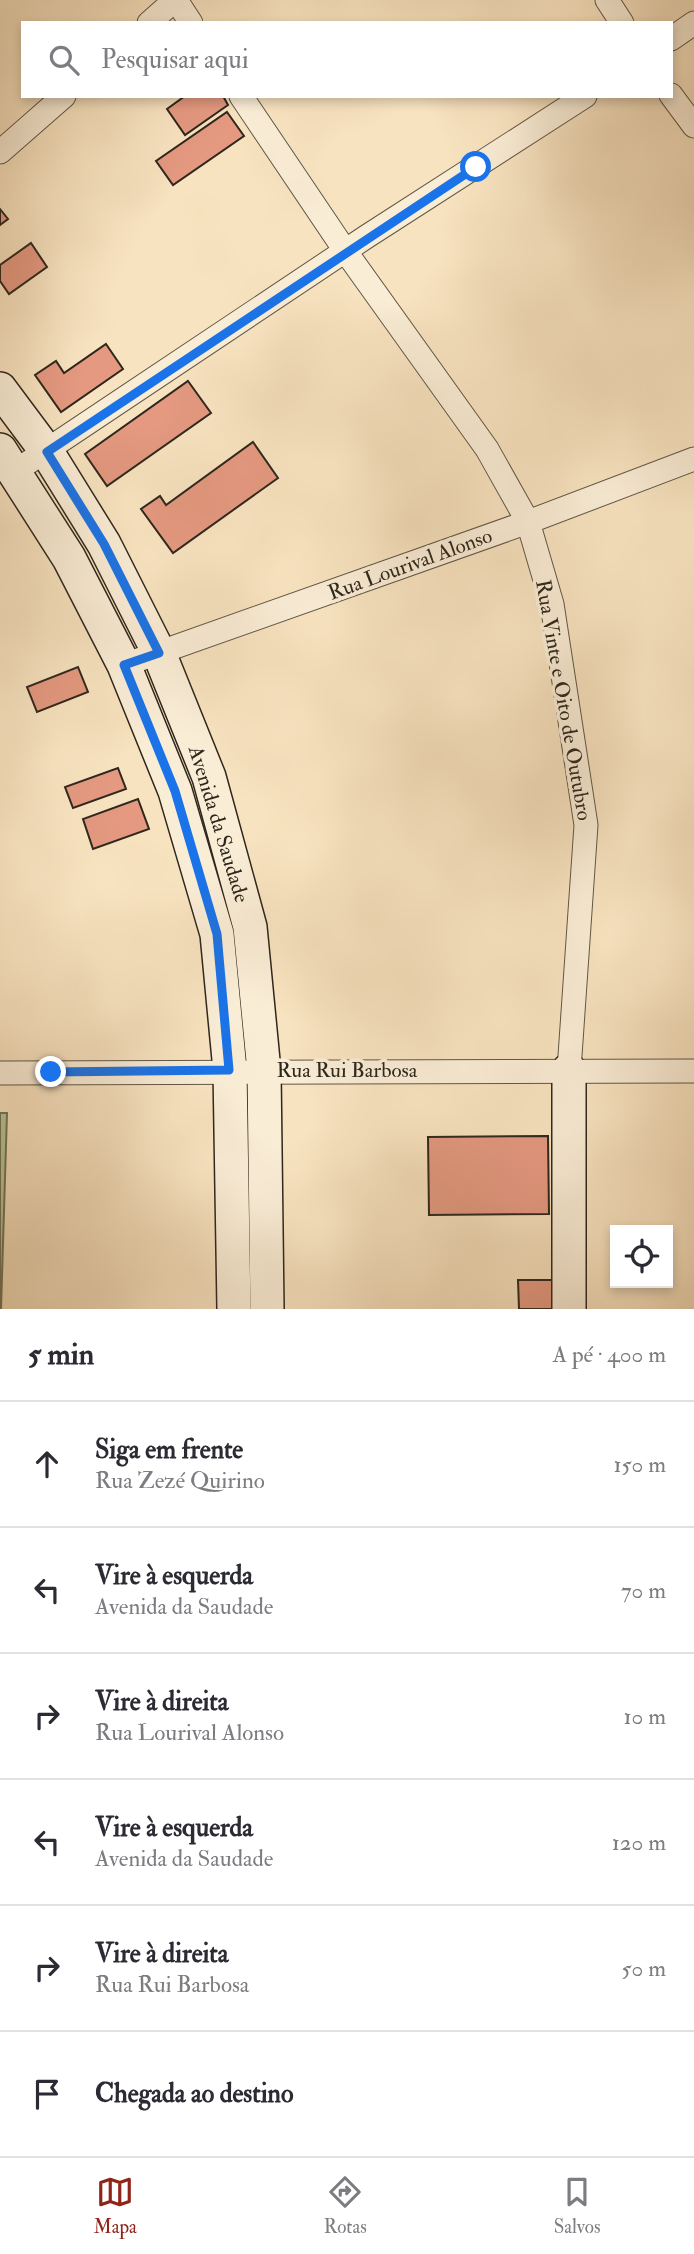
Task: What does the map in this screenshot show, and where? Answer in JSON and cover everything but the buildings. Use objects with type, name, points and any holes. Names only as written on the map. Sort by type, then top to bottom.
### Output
[{"type":"main road","name":"Avenida da Saudade","points":[[0,389],[47,452],[104,544],[159,653],[209,777],[250,927],[264,1070],[267,1309]]},
{"type":"main road","name":"Avenida da Saudade","points":[[7,461],[69,558],[124,665],[175,791],[217,934],[229,1070],[234,1309]]},
{"type":"main road","name":"Rua Vinte e Oito de Outubro","points":[[569,1070],[569,1309]]},
{"type":"street","points":[[151,21],[175,0],[190,21]]},
{"type":"street","points":[[607,0],[621,21]]},
{"type":"street","points":[[673,38],[694,23]]},
{"type":"street","points":[[0,152],[62,98]]},
{"type":"street","name":"Rua Vinte e Oito de Outubro","points":[[242,98],[346,252],[486,449],[528,522],[552,604],[586,825],[569,1070]]},
{"type":"street","points":[[7,461],[47,452],[582,98]]},
{"type":"street","points":[[673,98],[694,126]]},
{"type":"street","name":"Rua Lourival Alonso","points":[[124,665],[528,522],[694,459]]},
{"type":"street","name":"Rua Rui Barbosa","points":[[0,1073],[694,1070]]},
{"type":"green space","points":[[0,1113],[7,1113],[1,1309],[0,1309]]},
{"type":"route","points":[[51,1072],[229,1070],[217,934],[175,791],[124,665],[159,653],[104,544],[47,452],[366,237],[476,167]]}]
